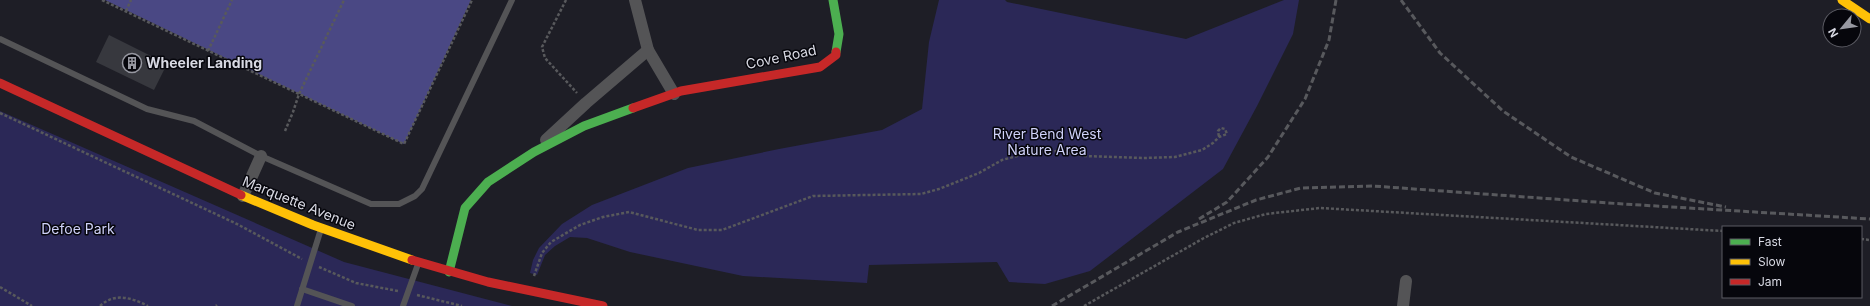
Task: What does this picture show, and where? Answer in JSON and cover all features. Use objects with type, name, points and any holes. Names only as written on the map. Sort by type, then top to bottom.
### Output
[{"type":"street","points":[[634,0],[648,50],[674,94]]},
{"type":"street","name":"Cove Road","points":[[449,272],[465,208],[488,182],[534,152],[584,126],[674,94],[820,67],[836,55],[839,34],[833,0]]},
{"type":"street","points":[[1842,0],[1870,19]]},
{"type":"street","name":"Cove Road","points":[[534,152],[586,103],[648,50]]},
{"type":"street","name":"Marquette Avenue","points":[[0,83],[243,196],[322,228],[418,263],[449,272],[603,306]]},
{"type":"street","points":[[243,196],[262,156]]},
{"type":"street","points":[[1403,306],[1406,281]]},
{"type":"lane","points":[[0,39],[147,109],[194,121],[262,156],[371,204],[399,204],[415,196],[422,189],[512,0]]},
{"type":"lane","points":[[297,306],[322,228]]},
{"type":"lane","points":[[403,306],[406,292],[418,263]]},
{"type":"lane","points":[[302,289],[352,306]]},
{"type":"path","points":[[102,0],[404,144],[472,0]]},
{"type":"path","points":[[126,11],[131,0]]},
{"type":"path","points":[[208,51],[232,0]]},
{"type":"path","points":[[285,131],[294,112],[299,94],[344,0]]},
{"type":"path","points":[[566,0],[542,47],[545,58],[586,103]]},
{"type":"path","points":[[0,113],[237,224],[310,263],[356,283],[406,292],[462,306]]},
{"type":"path","points":[[531,290],[534,274],[542,253],[551,242],[580,225],[628,212],[698,230],[722,230],[813,196],[921,194],[940,189],[978,173],[1002,160],[1029,153],[1058,152],[1085,156],[1143,158],[1174,157],[1202,150],[1214,143],[1219,137]]},
{"type":"path","points":[[1084,306],[1228,226],[1266,214],[1287,210],[1320,208],[1722,231]]},
{"type":"path","points":[[0,287],[32,306]]},
{"type":"path","points":[[100,306],[106,300],[124,296],[148,306]]},
{"type":"green space","name":"River Bend West Nature Area","points":[[939,0],[1005,0],[1007,2],[1186,39],[1284,0],[1299,0],[1293,34],[1223,169],[1090,271],[1045,284],[1009,282],[997,262],[869,265],[867,283],[743,276],[630,252],[587,238],[570,237],[555,246],[545,255],[537,275],[530,273],[533,260],[539,248],[562,224],[592,205],[688,168],[882,130],[922,109],[929,42]]},
{"type":"green space","name":"Defoe Park","points":[[0,111],[344,262],[512,306],[0,306]]},
{"type":"shaded area","points":[[105,0],[471,0],[404,144]]},
{"type":"building","name":"Wheeler Landing","points":[[109,35],[167,64],[154,90],[96,62]]},
{"type":"railway","points":[[1199,219],[1227,202],[1268,157],[1305,99],[1329,40],[1336,0]]},
{"type":"railway","points":[[1401,0],[1440,53],[1503,111],[1571,157],[1655,193],[1726,207]]},
{"type":"railway","points":[[1052,306],[1178,232],[1256,200],[1301,188],[1373,186],[1623,204],[1870,219]]},
{"type":"traffic: fast","points":[[833,0],[839,34],[836,52]]},
{"type":"traffic: fast","points":[[449,272],[465,208],[488,182],[534,152],[584,126],[633,108]]},
{"type":"traffic: slow","points":[[1842,0],[1870,19]]},
{"type":"traffic: slow","points":[[241,195],[313,225],[412,260]]},
{"type":"traffic: jam","points":[[633,108],[681,91],[820,67],[836,55],[836,52]]},
{"type":"traffic: jam","points":[[0,83],[241,195]]},
{"type":"traffic: jam","points":[[412,260],[488,282],[603,306]]},
{"type":"place","name":"Wheeler Landing","points":[[132,63]]}]
